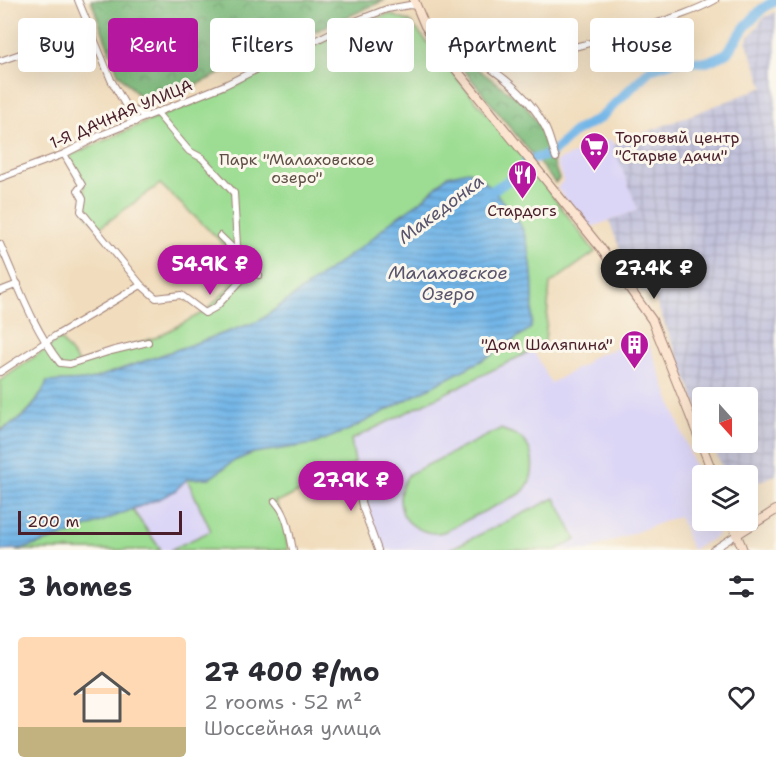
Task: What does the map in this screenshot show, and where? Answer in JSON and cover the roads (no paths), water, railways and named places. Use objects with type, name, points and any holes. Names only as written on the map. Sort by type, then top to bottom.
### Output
[{"type":"main road","points":[[415,3],[425,26],[462,78],[600,246],[656,326],[710,465]]},
{"type":"main road","points":[[736,535],[776,510]]},
{"type":"main road","points":[[735,531],[743,550]]},
{"type":"street","points":[[78,0],[85,18]]},
{"type":"street","points":[[578,45],[625,34],[691,12],[715,0]]},
{"type":"street","name":"1-Я ДАЧНАЯ УЛИЦА","points":[[0,177],[64,154],[101,135],[225,85],[353,22],[387,9],[415,3]]},
{"type":"street","points":[[96,46],[111,80],[135,122]]},
{"type":"street","points":[[0,61],[18,55]]},
{"type":"street","points":[[497,72],[526,99],[546,127],[556,158]]},
{"type":"street","points":[[126,107],[147,116]]},
{"type":"street","points":[[156,112],[189,151],[202,158],[234,193],[237,246],[259,275]]},
{"type":"street","points":[[64,154],[82,185],[78,190],[83,199],[81,211],[141,285],[156,298],[181,295],[205,313],[216,307],[250,270],[250,265],[220,236]]},
{"type":"street","points":[[0,244],[45,343],[60,363],[70,364],[147,342]]},
{"type":"street","points":[[0,291],[18,284]]},
{"type":"street","points":[[0,372],[141,285]]},
{"type":"street","points":[[354,466],[362,506],[378,550]]},
{"type":"street","points":[[275,501],[283,509],[288,522],[293,550]]},
{"type":"street","points":[[713,550],[736,535]]},
{"type":"water","name":"Малаховское Озеро","points":[[468,171],[482,179],[492,189],[517,219],[524,233],[532,274],[531,328],[492,355],[351,429],[314,444],[253,453],[234,461],[210,478],[187,479],[175,491],[161,498],[70,534],[26,548],[0,550],[0,431],[16,422],[28,411],[39,398],[47,382],[90,380],[259,321],[372,239],[390,222],[421,201],[447,176]]},
{"type":"waterway","name":"Македонка","points":[[484,196],[525,170],[526,161],[551,154],[574,132],[600,118],[651,69],[675,61],[707,62],[727,53],[745,27],[762,9],[776,0]]},
{"type":"place","name":"Торговый центр \"Старые дачи\"","points":[[594,172]]},
{"type":"place","name":"Стардогs","points":[[522,200]]},
{"type":"place","name":"\"Дом Шаляпина\"","points":[[634,370]]},
{"type":"park label","name":"Парк \"Малаховское озеро\"","points":[[297,168]]}]
